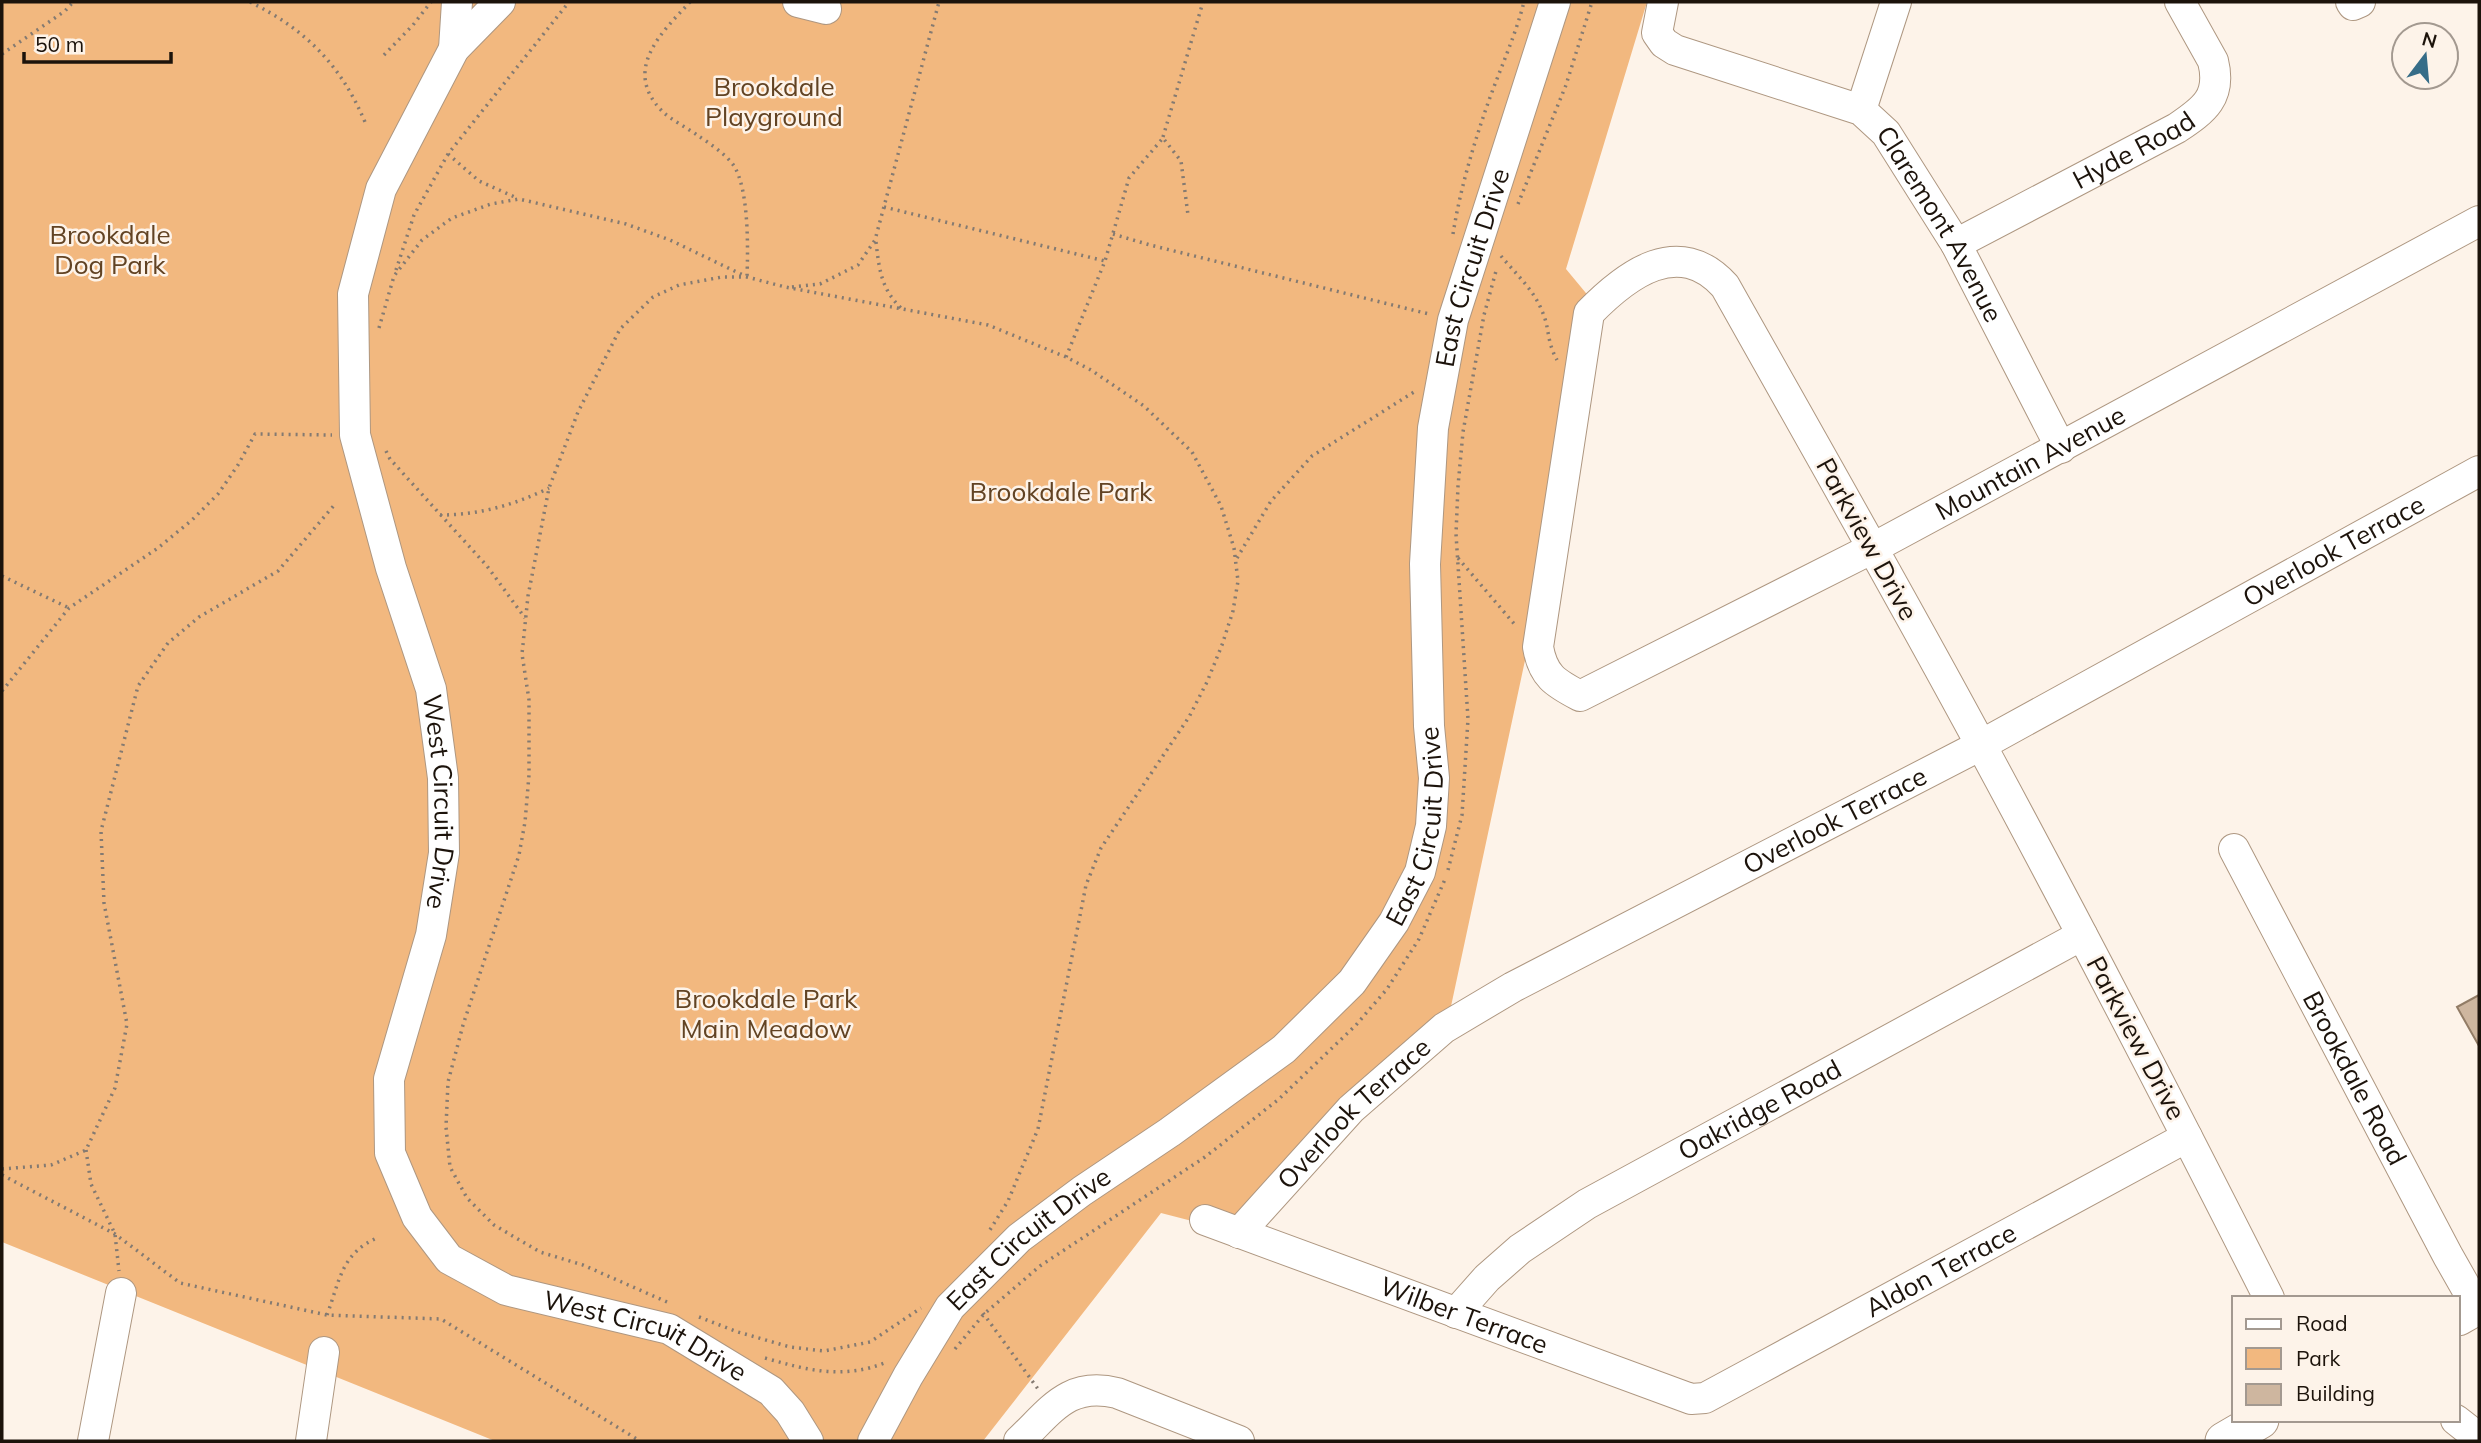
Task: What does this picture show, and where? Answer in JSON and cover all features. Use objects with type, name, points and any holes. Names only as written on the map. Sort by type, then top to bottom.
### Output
[{"type":"main road","points":[[2224,1441],[2257,1422]]},
{"type":"street","points":[[454,49],[457,2]]},
{"type":"street","name":"West Circuit Drive","points":[[500,2],[454,49],[381,189],[353,294],[368,438],[391,568],[431,689],[443,778],[444,853],[431,935],[389,1079],[390,1153],[417,1217],[449,1259],[506,1290],[669,1329],[771,1391],[790,1412],[808,1441]]},
{"type":"street","name":"East Circuit Drive","points":[[873,1441],[950,1307],[1019,1238],[1284,1049],[1352,982],[1394,922],[1420,872],[1431,826],[1434,778],[1429,726],[1425,564],[1432,440],[1453,320],[1555,2]]},
{"type":"street","points":[[1664,2],[1657,33],[1664,43],[1675,50],[1861,110]]},
{"type":"street","name":"Claremont Avenue","points":[[1896,2],[1861,110],[1886,133],[1956,244],[2061,448]]},
{"type":"street","name":"Hyde Road","points":[[1956,244],[2177,128],[2202,111],[2211,99],[2216,70],[2180,2]]},
{"type":"street","points":[[2351,2],[2353,5],[2360,2]]},
{"type":"street","name":"Mountain Avenue","points":[[1580,696],[1872,548],[2479,221]]},
{"type":"street","name":"Parkview Drive","points":[[1580,696],[1560,686],[1545,671],[1538,642],[1589,313],[1631,276],[1661,264],[1680,261],[1700,265],[1713,273],[1725,286],[1981,744],[2268,1296]]},
{"type":"street","name":"Overlook Terrace","points":[[1239,1233],[1351,1109],[1444,1028],[1513,987],[1981,744],[2479,471]]},
{"type":"street","name":"Brookdale Road","points":[[2234,849],[2448,1256],[2472,1310]]},
{"type":"street","name":"Oakridge Road","points":[[1456,1313],[1487,1278],[1520,1250],[1587,1204],[2082,935]]},
{"type":"street","name":"Aldon Terrace","points":[[1691,1399],[1705,1398],[2187,1137]]},
{"type":"street","name":"Wilber Terrace","points":[[1205,1220],[1691,1399]]},
{"type":"street","points":[[93,1441],[121,1293]]},
{"type":"street","points":[[311,1441],[324,1352]]},
{"type":"street","points":[[1018,1441],[1052,1409],[1073,1394],[1085,1390],[1101,1390],[1117,1393],[1239,1441]]},
{"type":"street","points":[[2459,1422],[2479,1438]]},
{"type":"path","points":[[2,54],[65,11],[73,2]]},
{"type":"path","points":[[250,2],[288,24],[315,45],[338,70],[355,96],[365,121]]},
{"type":"path","points":[[384,55],[432,2]]},
{"type":"path","points":[[377,333],[414,215],[448,154],[569,2]]},
{"type":"path","points":[[690,2],[659,36],[649,52],[644,74],[649,93],[662,111],[709,143],[733,165],[743,188],[747,277]]},
{"type":"path","points":[[903,310],[889,296],[880,269],[876,240],[939,2]]},
{"type":"path","points":[[1066,357],[1105,261],[1129,178],[1163,138],[1203,2]]},
{"type":"path","points":[[1453,235],[1459,198],[1487,106],[1524,2]]},
{"type":"path","points":[[1515,211],[1566,85],[1591,2]]},
{"type":"path","points":[[1163,138],[1181,162],[1188,215]]},
{"type":"path","points":[[448,154],[479,181],[519,199],[626,224],[670,240],[747,277],[785,287],[988,325],[1066,357],[1091,370],[1144,406],[1192,452],[1220,506],[1236,559],[1238,581],[1233,611],[1207,682],[1189,717],[1101,848],[1086,885],[1038,1129],[1008,1201],[987,1234]]},
{"type":"path","points":[[394,276],[422,240],[452,218],[491,204],[519,199]]},
{"type":"path","points":[[884,207],[1105,261]]},
{"type":"path","points":[[1112,234],[1453,320]]},
{"type":"path","points":[[785,287],[820,284],[858,265],[876,240]]},
{"type":"path","points":[[951,1354],[984,1314],[1040,1266],[1205,1157],[1279,1099],[1356,1024],[1387,989],[1419,939],[1444,886],[1462,815],[1468,719],[1457,556],[1458,485],[1463,432],[1484,315],[1504,245]]},
{"type":"path","points":[[1501,256],[1530,290],[1543,312],[1549,346],[1563,369]]},
{"type":"path","points":[[679,1308],[583,1265],[540,1252],[494,1225],[467,1198],[450,1167],[446,1127],[448,1082],[475,988],[519,855],[525,822],[529,775],[529,700],[522,654],[525,618],[549,488],[578,412],[620,329],[653,297],[679,285],[722,277],[747,277]]},
{"type":"path","points":[[1236,559],[1271,501],[1312,456],[1387,407],[1417,390],[1442,381]]},
{"type":"path","points":[[2,691],[69,608],[158,548],[218,494],[255,434],[368,438],[487,566],[525,618]]},
{"type":"path","points":[[439,515],[463,515],[517,503],[549,488]]},
{"type":"path","points":[[121,1293],[115,1234],[91,1184],[86,1150],[116,1088],[127,1024],[104,903],[101,831],[138,686],[168,643],[200,617],[278,571],[336,503]]},
{"type":"path","points":[[1457,556],[1521,632]]},
{"type":"path","points":[[2,576],[69,608]]},
{"type":"path","points":[[2,1169],[51,1164],[86,1150]]},
{"type":"path","points":[[2,1175],[115,1234],[180,1283],[327,1315],[441,1319],[640,1441]]},
{"type":"path","points":[[327,1315],[346,1262],[362,1244],[379,1237]]},
{"type":"path","points":[[691,1314],[738,1332],[790,1347],[824,1351],[870,1342],[924,1306]]},
{"type":"path","points":[[984,1314],[1052,1409]]},
{"type":"path","points":[[756,1355],[818,1372],[832,1373],[884,1364],[894,1359]]},
{"type":"green space","name":"Brookdale Park","points":[[2,2],[1647,2],[1566,269],[1600,310],[1444,1039],[1223,1229],[1161,1213],[983,1441],[495,1441],[2,1242]]},
{"type":"building","points":[[2479,995],[2479,1046],[2457,1007]]},
{"type":"park label","name":"Brookdale Playground","points":[[774,102]]},
{"type":"park label","name":"Brookdale Dog Park","points":[[110,250]]},
{"type":"park label","name":"Brookdale Park Main Meadow","points":[[766,1014]]}]
